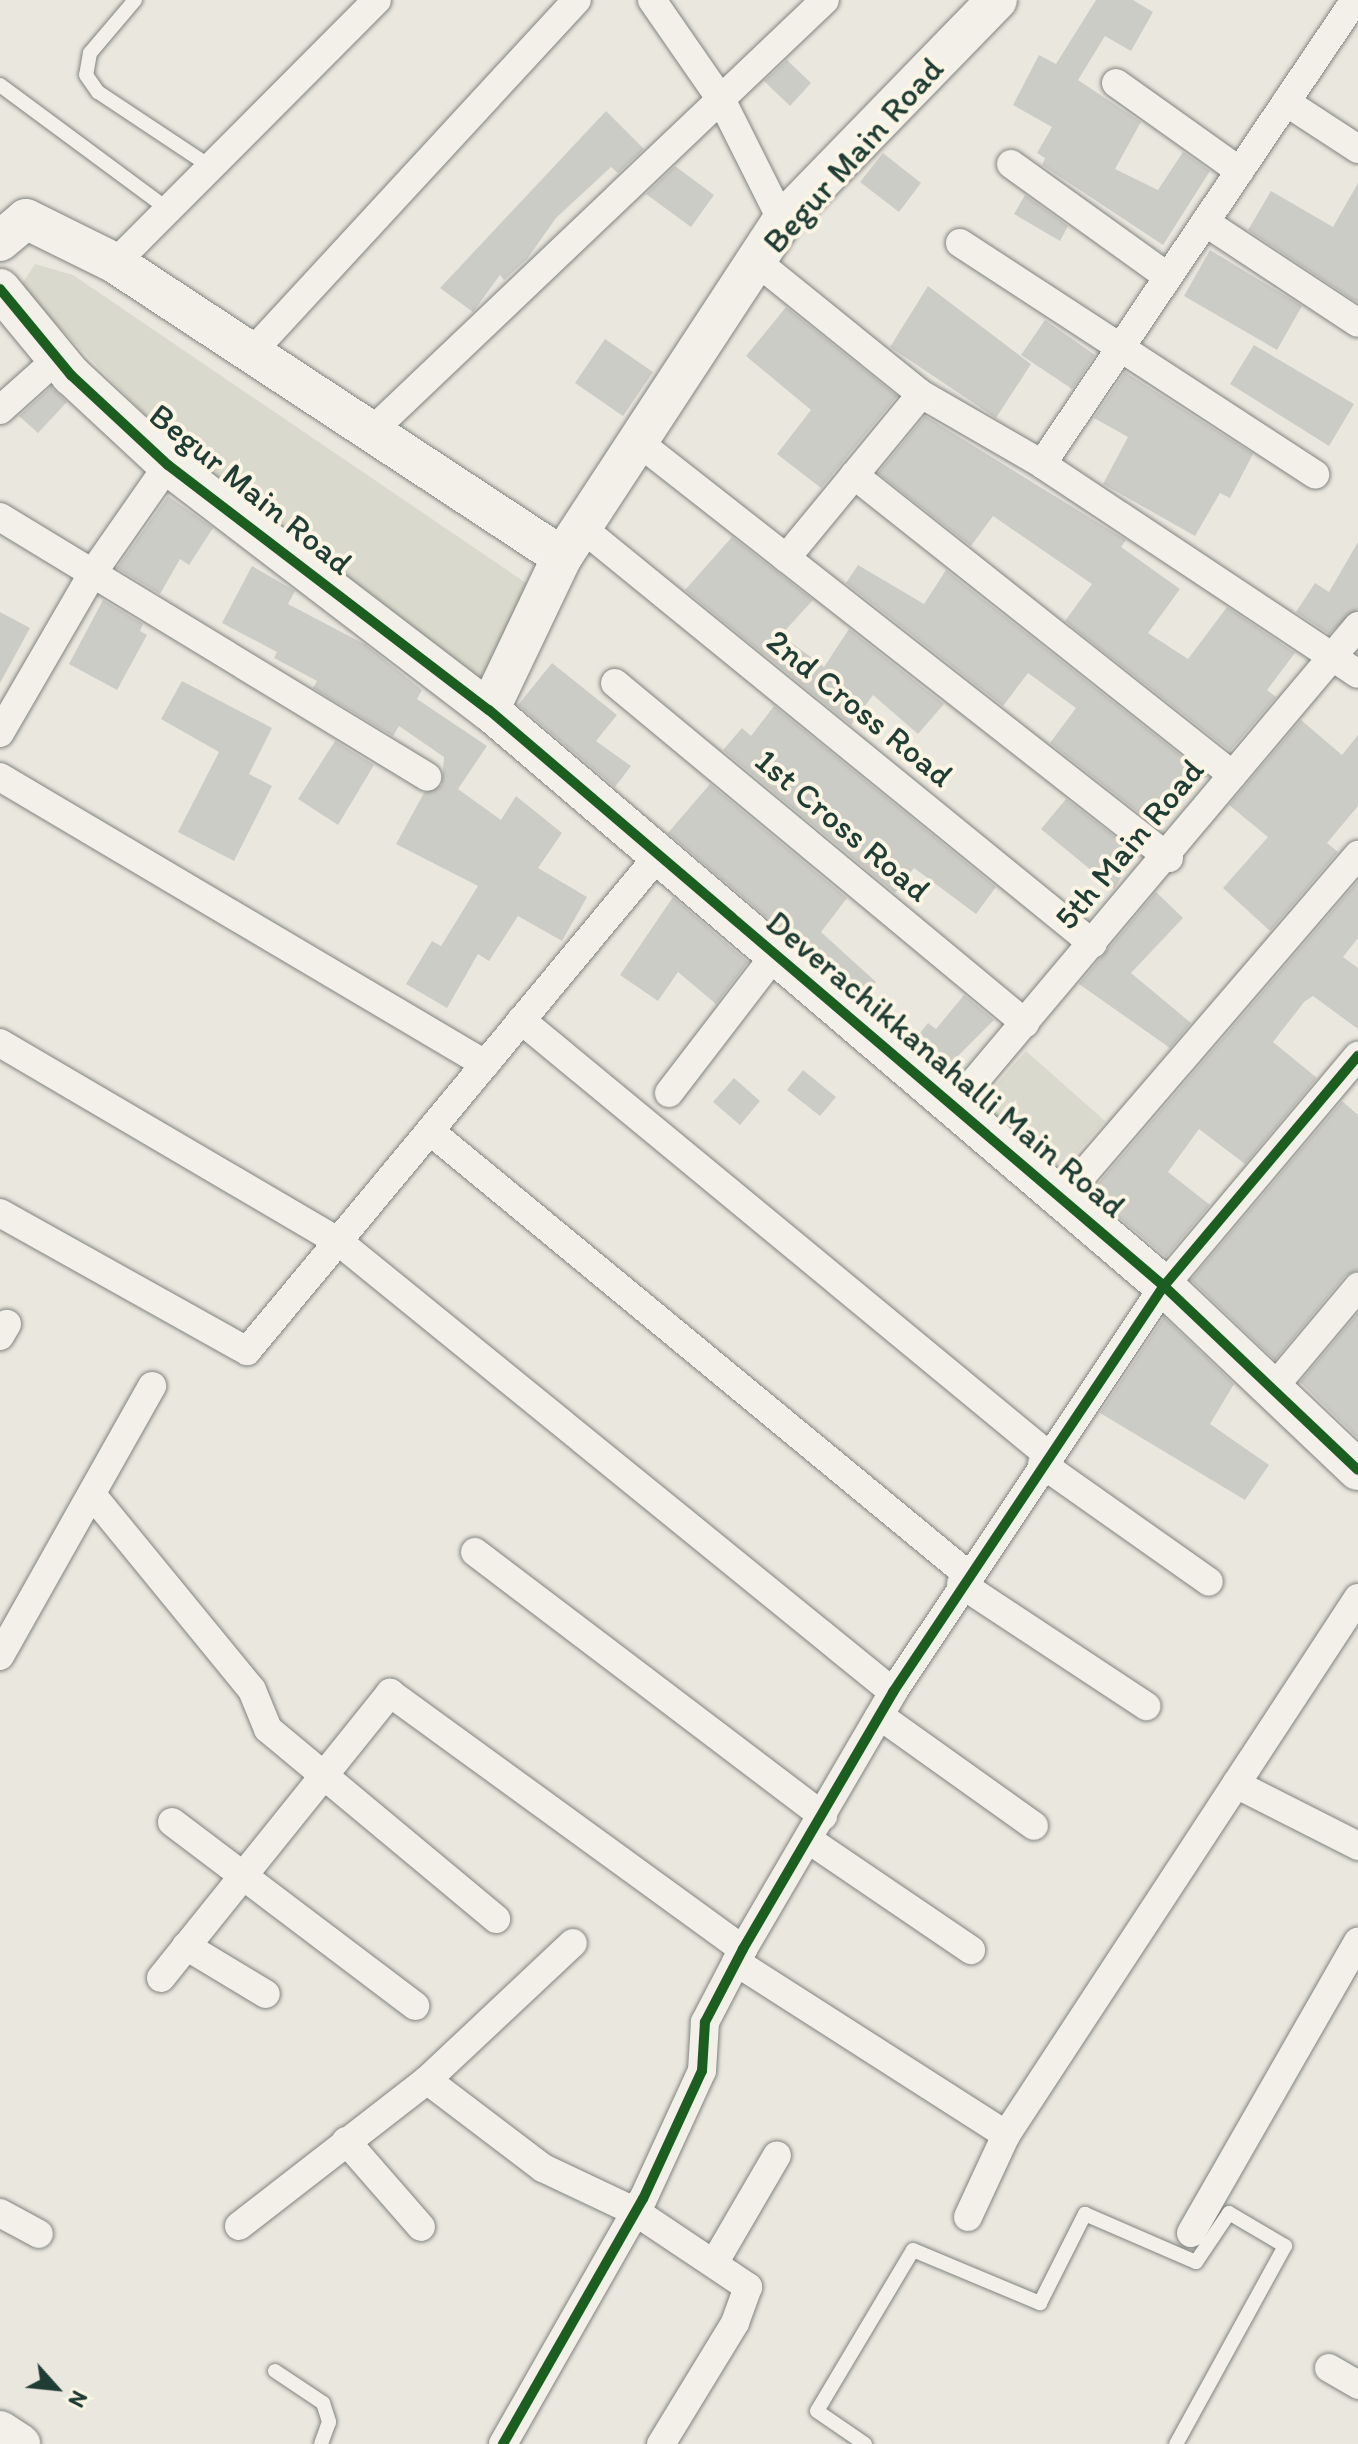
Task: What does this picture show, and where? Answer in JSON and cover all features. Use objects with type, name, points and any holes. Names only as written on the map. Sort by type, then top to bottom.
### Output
[{"type":"street","points":[[115,263],[214,170],[377,0]]},
{"type":"street","points":[[252,352],[577,0]]},
{"type":"street","points":[[652,0],[722,101],[782,221]]},
{"type":"street","points":[[372,431],[825,0]]},
{"type":"street","name":"Begur Main Road","points":[[0,289],[57,359],[168,465],[489,710],[572,542],[782,221],[997,0]]},
{"type":"street","points":[[1042,464],[1355,0]]},
{"type":"street","points":[[1116,83],[1240,171]]},
{"type":"street","points":[[1286,102],[1358,149]]},
{"type":"street","points":[[1011,164],[1168,277]]},
{"type":"street","points":[[0,239],[26,219],[115,263],[372,431],[572,542]]},
{"type":"street","points":[[1205,222],[1358,323]]},
{"type":"street","points":[[960,243],[1118,351],[1315,474]]},
{"type":"street","points":[[756,261],[921,394],[1042,464],[1335,654],[1358,674]]},
{"type":"street","points":[[0,410],[57,359]]},
{"type":"street","points":[[786,558],[921,394]]},
{"type":"street","points":[[637,441],[1169,858]]},
{"type":"street","points":[[0,733],[94,571],[168,465]]},
{"type":"street","points":[[854,475],[1233,775]]},
{"type":"street","points":[[0,517],[94,571],[427,777]]},
{"type":"street","name":"2nd Cross Road","points":[[572,542],[1093,944]]},
{"type":"street","name":"5th Main Road","points":[[953,1107],[1169,858],[1233,775],[1358,626]]},
{"type":"street","name":"1st Cross Road","points":[[615,683],[1025,1023]]},
{"type":"street","name":"Deverachikkanahalli Main Road","points":[[489,710],[1164,1286],[1274,1387],[1358,1470]]},
{"type":"street","points":[[0,777],[485,1064]]},
{"type":"street","points":[[1062,1199],[1358,855]]},
{"type":"street","points":[[0,1213],[247,1351],[658,856]]},
{"type":"street","points":[[669,1093],[775,955]]},
{"type":"street","points":[[521,1020],[1045,1459],[1209,1582]]},
{"type":"street","points":[[0,1043],[338,1241],[1034,1826]]},
{"type":"street","points":[[503,2444],[636,2212],[702,2071],[705,2022],[739,1955],[887,1704],[964,1579],[1164,1286],[1358,1056]]},
{"type":"street","points":[[430,1131],[964,1579],[1146,1706]]},
{"type":"street","points":[[1274,1387],[1358,1287]]},
{"type":"street","points":[[0,1656],[94,1497],[152,1386]]},
{"type":"street","points":[[94,1497],[252,1690],[268,1729],[319,1778],[496,1919]]},
{"type":"street","points":[[475,1552],[971,1950]]},
{"type":"street","points":[[968,2217],[1006,2135],[1358,1598]]},
{"type":"street","points":[[161,1978],[390,1693],[739,1955],[1006,2135]]},
{"type":"street","points":[[1236,1784],[1358,1846]]},
{"type":"street","points":[[172,1822],[245,1871],[415,2006]]},
{"type":"street","points":[[1191,2233],[1358,1941]]},
{"type":"street","points":[[239,2226],[427,2080],[573,1943]]},
{"type":"street","points":[[186,1946],[266,1994]]},
{"type":"street","points":[[427,2080],[543,2168],[636,2212],[716,2260],[748,2287],[748,2299],[661,2444]]},
{"type":"street","points":[[346,2141],[421,2227]]},
{"type":"street","points":[[716,2260],[777,2155]]},
{"type":"street","points":[[0,2213],[39,2234]]},
{"type":"street","points":[[1329,2368],[1358,2385]]},
{"type":"street","points":[[0,2431],[20,2444]]},
{"type":"lane","points":[[135,0],[90,53],[86,75],[98,92],[214,170]]},
{"type":"lane","points":[[0,85],[170,212]]},
{"type":"lane","points":[[865,2444],[817,2411],[913,2250],[1040,2303],[1085,2214],[1196,2262],[1229,2213],[1285,2246],[1176,2444]]},
{"type":"lane","points":[[275,2371],[323,2403],[329,2422],[321,2444]]},
{"type":"shaded area","points":[[35,264],[73,275],[532,587],[483,690],[164,434],[20,287]]},
{"type":"shaded area","points":[[1026,1051],[1105,1121],[1058,1174],[979,1104]]},
{"type":"building","points":[[1096,0],[1133,0],[1153,12],[1131,51],[1105,36],[1078,80],[1141,122],[1115,169],[1158,190],[1183,152],[1210,171],[1163,245],[1042,165],[1045,158],[1037,153],[1052,127],[1013,105],[1039,55],[1056,64]]},
{"type":"building","points":[[787,60],[811,83],[790,106],[764,81]]},
{"type":"building","points":[[606,111],[644,149],[618,173],[611,167],[556,218],[527,259],[504,280],[500,275],[473,312],[440,288]]},
{"type":"building","points":[[883,153],[921,183],[899,212],[860,182]]},
{"type":"building","points":[[675,166],[714,195],[691,227],[646,194]]},
{"type":"building","points":[[1358,183],[1358,303],[1248,230],[1271,191],[1333,227]]},
{"type":"building","points":[[1025,195],[1068,226],[1060,241],[1014,214]]},
{"type":"building","points":[[1210,250],[1302,306],[1277,350],[1184,296]]},
{"type":"building","points":[[928,286],[1031,364],[996,418],[890,347]]},
{"type":"building","points":[[786,307],[897,396],[821,488],[777,454],[811,410],[746,356]]},
{"type":"building","points":[[1045,320],[1095,355],[1072,389],[1021,355]]},
{"type":"building","points":[[605,339],[653,372],[623,416],[575,383]]},
{"type":"building","points":[[1254,345],[1354,404],[1329,446],[1230,384]]},
{"type":"building","points":[[1125,372],[1253,454],[1230,498],[1220,493],[1195,536],[1103,484],[1128,437],[1094,418]]},
{"type":"building","points":[[51,387],[67,402],[38,433],[19,416]]},
{"type":"building","points":[[925,416],[1126,540],[1121,547],[1180,589],[1148,633],[1188,659],[1227,607],[1295,653],[1267,690],[1276,697],[1230,751],[1065,621],[1092,584],[993,516],[971,546],[878,473]]},
{"type":"building","points":[[168,496],[213,528],[189,565],[180,559],[160,594],[117,568]]},
{"type":"building","points":[[732,537],[813,600],[781,635],[824,667],[849,629],[944,704],[918,734],[873,695],[851,725],[685,590]]},
{"type":"building","points":[[1358,542],[1358,609],[1329,634],[1296,612],[1315,583],[1329,592]]},
{"type":"building","points":[[858,565],[924,604],[946,570],[1208,777],[1197,779],[1157,827],[1050,743],[1076,708],[1028,673],[1003,706],[846,583]]},
{"type":"building","points":[[252,566],[295,591],[288,604],[366,645],[422,690],[417,699],[487,746],[458,789],[501,820],[516,796],[562,833],[538,868],[587,897],[562,941],[518,916],[489,961],[478,954],[447,1008],[406,984],[432,941],[441,946],[478,886],[396,844],[424,793],[442,785],[444,757],[399,726],[393,736],[313,688],[317,681],[274,658],[277,652],[222,623]]},
{"type":"building","points":[[103,600],[143,624],[140,631],[147,635],[117,690],[69,664]]},
{"type":"building","points":[[0,612],[30,628],[0,683]]},
{"type":"building","points":[[552,663],[617,715],[596,741],[631,766],[615,787],[518,705]]},
{"type":"building","points":[[182,681],[272,728],[249,774],[272,786],[234,861],[178,832],[219,752],[161,719]]},
{"type":"building","points":[[774,706],[996,887],[976,914],[914,868],[895,893],[723,750],[742,728],[751,736]]},
{"type":"building","points":[[1301,720],[1342,755],[1358,735],[1358,806],[1327,843],[1338,852],[1270,931],[1223,888],[1268,837],[1229,805]]},
{"type":"building","points":[[335,741],[374,765],[338,825],[298,799]]},
{"type":"building","points":[[710,784],[847,898],[821,932],[876,982],[863,999],[668,833]]},
{"type":"building","points":[[1066,799],[1136,853],[1114,889],[1041,829]]},
{"type":"building","points":[[1358,881],[1358,938],[1343,957],[1358,968],[1358,1029],[1313,996],[1304,1002],[1273,1042],[1317,1078],[1245,1164],[1199,1129],[1168,1172],[1210,1205],[1166,1257],[1090,1193]]},
{"type":"building","points":[[1156,892],[1183,918],[1131,973],[1191,1023],[1170,1048],[1079,984]]},
{"type":"building","points":[[673,897],[748,962],[716,1004],[678,972],[658,1001],[620,975]]},
{"type":"building","points":[[964,995],[994,1020],[945,1069],[913,1042],[928,1023],[936,1029]]},
{"type":"building","points":[[803,1070],[836,1097],[820,1116],[787,1090]]},
{"type":"building","points":[[734,1078],[760,1101],[740,1125],[713,1102]]},
{"type":"building","points":[[1342,1101],[1358,1115],[1358,1270],[1345,1276],[1275,1360],[1191,1280]]},
{"type":"building","points":[[1358,1313],[1358,1438],[1300,1382]]},
{"type":"building","points":[[1164,1317],[1234,1384],[1210,1424],[1269,1465],[1245,1500],[1100,1413]]},
{"type":"cycle path","points":[[0,289],[71,375],[168,465],[489,710],[1164,1286],[1358,1470]]},
{"type":"cycle path","points":[[503,2444],[643,2199],[702,2071],[705,2022],[743,1949],[893,1692],[1164,1286],[1358,1056]]}]
